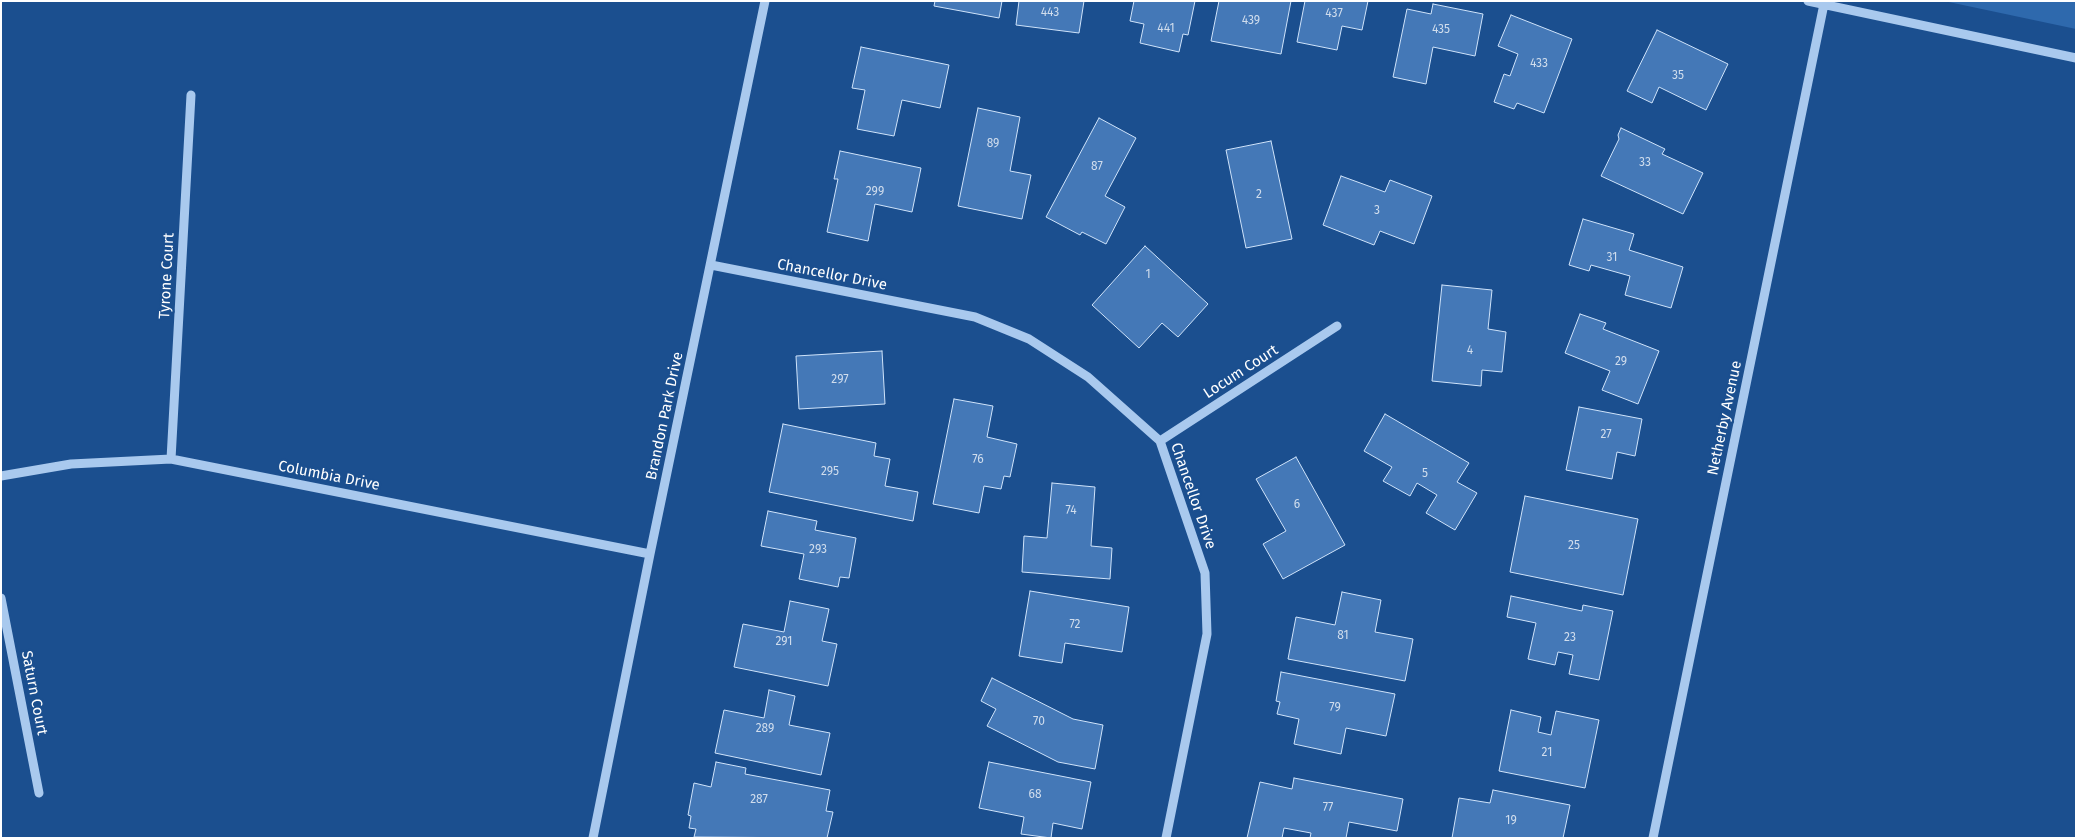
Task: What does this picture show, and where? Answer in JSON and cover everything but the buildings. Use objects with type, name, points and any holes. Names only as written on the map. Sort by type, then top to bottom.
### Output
[{"type":"street","name":"Brandon Park Drive","points":[[593,838],[765,1]]},
{"type":"street","points":[[1808,1],[2076,58]]},
{"type":"street","name":"Netherby Avenue","points":[[1653,838],[1824,4]]},
{"type":"street","name":"Tyrone Court","points":[[171,459],[191,96]]},
{"type":"street","name":"Chancellor Drive","points":[[711,265],[975,317],[1029,339],[1088,377],[1160,441],[1205,573],[1207,634],[1166,838]]},
{"type":"street","name":"Locum Court","points":[[1160,441],[1337,326]]},
{"type":"street","name":"Columbia Drive","points":[[1,476],[71,464],[171,459],[650,554]]},
{"type":"street","name":"Saturn Court","points":[[1,598],[39,793]]},
{"type":"shaded area","points":[[1944,1],[2076,1],[2076,29]]}]
